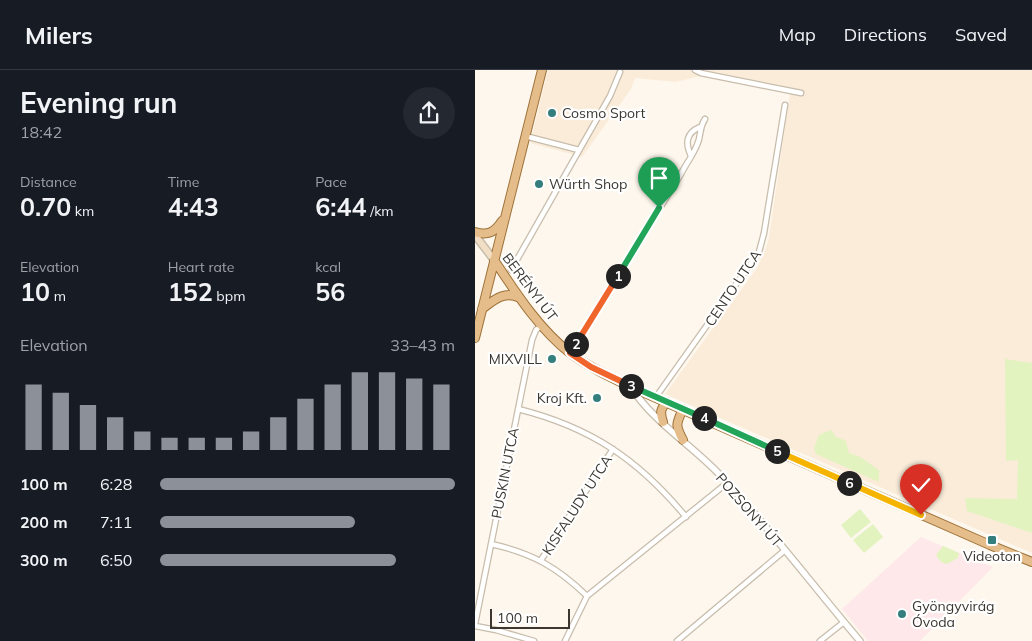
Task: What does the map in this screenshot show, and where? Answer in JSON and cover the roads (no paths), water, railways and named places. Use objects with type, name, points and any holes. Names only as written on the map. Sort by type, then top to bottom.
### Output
[{"type":"main road","points":[[475,338],[478,317],[482,309],[507,213],[524,136],[542,70]]},
{"type":"main road","points":[[475,234],[495,231],[507,213]]},
{"type":"main road","name":"BERÉNYI ÚT","points":[[475,234],[542,325],[570,353],[591,367],[631,387],[1032,562]]},
{"type":"main road","points":[[482,309],[495,299],[503,296],[513,295],[521,299]]},
{"type":"main road","points":[[663,422],[660,413],[667,402]]},
{"type":"main road","points":[[683,409],[677,421],[677,427],[683,440]]},
{"type":"street","points":[[695,70],[701,73],[801,93]]},
{"type":"street","points":[[511,270],[610,96],[620,72]]},
{"type":"street","name":"CENTO UTCA","points":[[656,397],[759,252],[765,233],[785,106]]},
{"type":"street","points":[[570,353],[697,147],[700,127],[705,118]]},
{"type":"street","points":[[691,156],[686,145],[687,139],[694,130],[700,127]]},
{"type":"street","points":[[524,136],[579,150]]},
{"type":"street","name":"PUSKIN UTCA","points":[[475,625],[532,340],[536,330],[542,325]]},
{"type":"street","name":"POZSONYI ÚT","points":[[631,387],[639,400],[727,483],[860,641]]},
{"type":"street","points":[[518,409],[555,420],[613,449],[648,475],[686,517]]},
{"type":"street","name":"KISFALUDY UTCA","points":[[541,560],[613,449]]},
{"type":"street","points":[[565,641],[587,596],[727,483]]},
{"type":"street","points":[[491,544],[520,551],[541,560],[565,576],[587,596]]},
{"type":"street","points":[[677,641],[784,550]]},
{"type":"street","points":[[820,641],[844,622]]},
{"type":"street","points":[[475,625],[534,641]]},
{"type":"place","name":"Cosmo Sport","points":[[552,113]]},
{"type":"place","name":"Würth Shop","points":[[539,184]]},
{"type":"place","name":"MIXVILL","points":[[552,359]]},
{"type":"place","name":"Kroj Kft.","points":[[597,398]]},
{"type":"place","name":"Videoton","points":[[992,540]]},
{"type":"place","name":"Gyöngyvirág Óvoda","points":[[902,614]]}]
